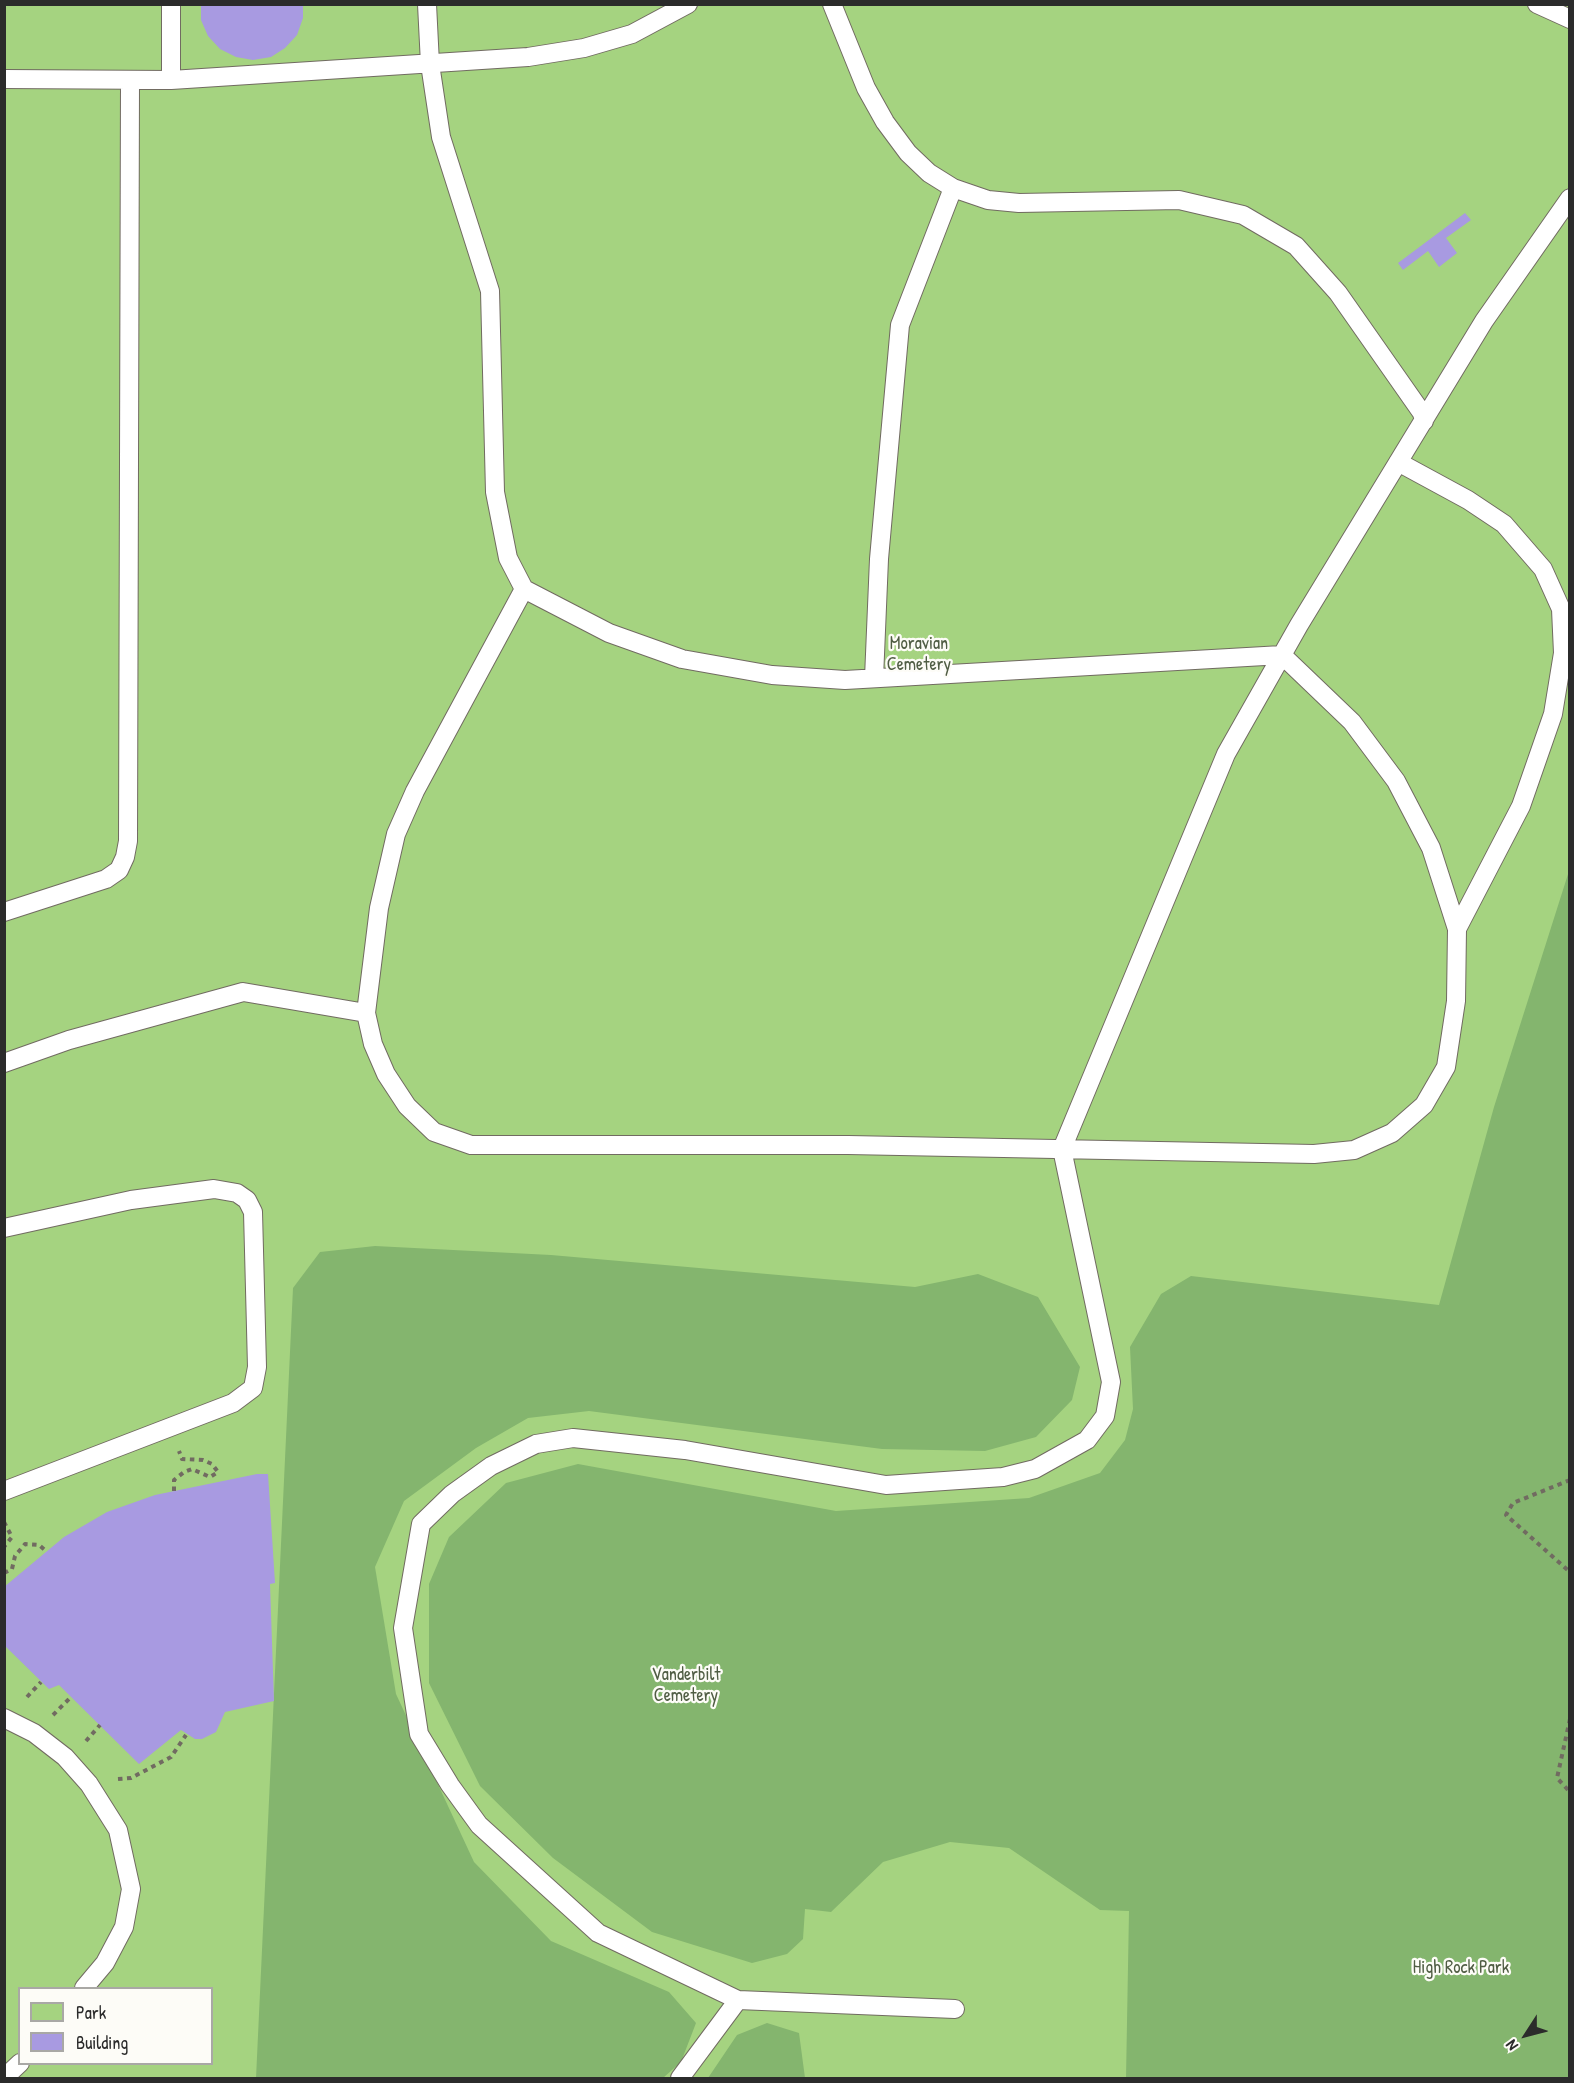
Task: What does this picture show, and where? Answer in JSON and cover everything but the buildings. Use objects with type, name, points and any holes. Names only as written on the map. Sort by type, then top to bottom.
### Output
[{"type":"lane","points":[[171,4],[171,80]]},
{"type":"lane","points":[[427,4],[430,64],[441,137],[490,291],[495,492],[508,558],[524,589],[609,633],[682,659],[772,675],[845,680],[1282,655],[1352,722],[1396,781],[1431,848],[1457,929],[1456,1001],[1446,1067],[1424,1105],[1392,1133],[1354,1150],[1314,1154],[848,1145],[471,1145],[434,1132],[407,1106],[386,1074],[373,1044],[366,1013],[379,908],[396,834],[415,791],[524,589]]},
{"type":"lane","points":[[4,79],[171,80],[528,57],[584,48],[632,34],[688,4]]},
{"type":"lane","points":[[832,4],[866,88],[885,122],[915,160],[929,173],[953,188],[988,200],[1020,203],[1179,200],[1243,215],[1296,246],[1338,293],[1422,413],[1424,421]]},
{"type":"lane","points":[[1537,4],[1569,19]]},
{"type":"lane","points":[[4,912],[106,879],[119,870],[129,841],[130,81]]},
{"type":"lane","points":[[874,678],[879,559],[900,325],[953,188]]},
{"type":"lane","points":[[955,2009],[738,2000],[598,1933],[479,1825],[450,1785],[419,1734],[404,1628],[421,1524],[452,1494],[491,1466],[536,1444],[573,1438],[685,1450],[886,1485],[1003,1477],[1035,1469],[1087,1440],[1105,1416],[1111,1382],[1062,1149],[1226,754],[1282,655],[1484,321],[1569,198]]},
{"type":"lane","points":[[1398,462],[1468,500],[1504,524],[1543,569],[1561,609],[1563,653],[1553,714],[1521,806],[1457,929]]},
{"type":"lane","points":[[4,1063],[69,1040],[243,992],[366,1013]]},
{"type":"lane","points":[[4,1228],[131,1200],[214,1189],[237,1193],[247,1200],[253,1212],[257,1367],[253,1388],[233,1403],[4,1491]]},
{"type":"lane","points":[[4,1718],[34,1733],[65,1757],[89,1784],[118,1830],[131,1889],[124,1927],[105,1962],[86,1987]]},
{"type":"lane","points":[[680,2079],[738,2000]]},
{"type":"lane","points":[[4,2078],[18,2065]]},
{"type":"path","points":[[174,1491],[174,1480],[184,1472],[192,1469],[210,1477],[218,1472],[212,1464],[203,1460],[182,1459]]},
{"type":"path","points":[[1569,1480],[1513,1503],[1506,1515],[1569,1572]]},
{"type":"path","points":[[4,1522],[12,1537],[4,1547]]},
{"type":"path","points":[[4,1573],[12,1569],[15,1556],[26,1544],[39,1545],[46,1551]]},
{"type":"path","points":[[27,1697],[41,1682]]},
{"type":"path","points":[[52,1716],[71,1696]]},
{"type":"path","points":[[1569,1719],[1557,1778],[1569,1792]]},
{"type":"path","points":[[83,1744],[99,1725]]},
{"type":"path","points":[[114,1779],[130,1778],[171,1757],[186,1735]]},
{"type":"green space","name":"Moravian Cemetery","points":[[5,5],[1569,5],[1569,2078],[5,2078]]},
{"type":"green space","points":[[1569,871],[1569,2078],[1126,2078],[1129,1911],[1100,1910],[1009,1848],[950,1842],[883,1862],[831,1912],[805,1909],[803,1939],[787,1954],[752,1963],[652,1932],[553,1858],[480,1786],[429,1683],[429,1584],[449,1537],[506,1483],[578,1464],[836,1511],[1029,1498],[1100,1473],[1125,1440],[1133,1409],[1130,1347],[1161,1294],[1191,1276],[1439,1305],[1494,1107]]},
{"type":"green space","points":[[375,1246],[551,1255],[915,1287],[978,1274],[1038,1297],[1080,1367],[1072,1400],[1036,1437],[985,1451],[882,1449],[589,1411],[528,1418],[476,1448],[404,1501],[375,1567],[396,1694],[474,1862],[551,1941],[669,1992],[696,2023],[681,2062],[663,2078],[256,2078],[293,1288],[320,1252]]},
{"type":"green space","points":[[767,2023],[799,2033],[805,2078],[708,2078],[737,2035]]},
{"type":"park label","name":"Vanderbilt Cemetery","points":[[686,1685]]},
{"type":"park label","name":"High Rock Park","points":[[1461,1968]]}]
